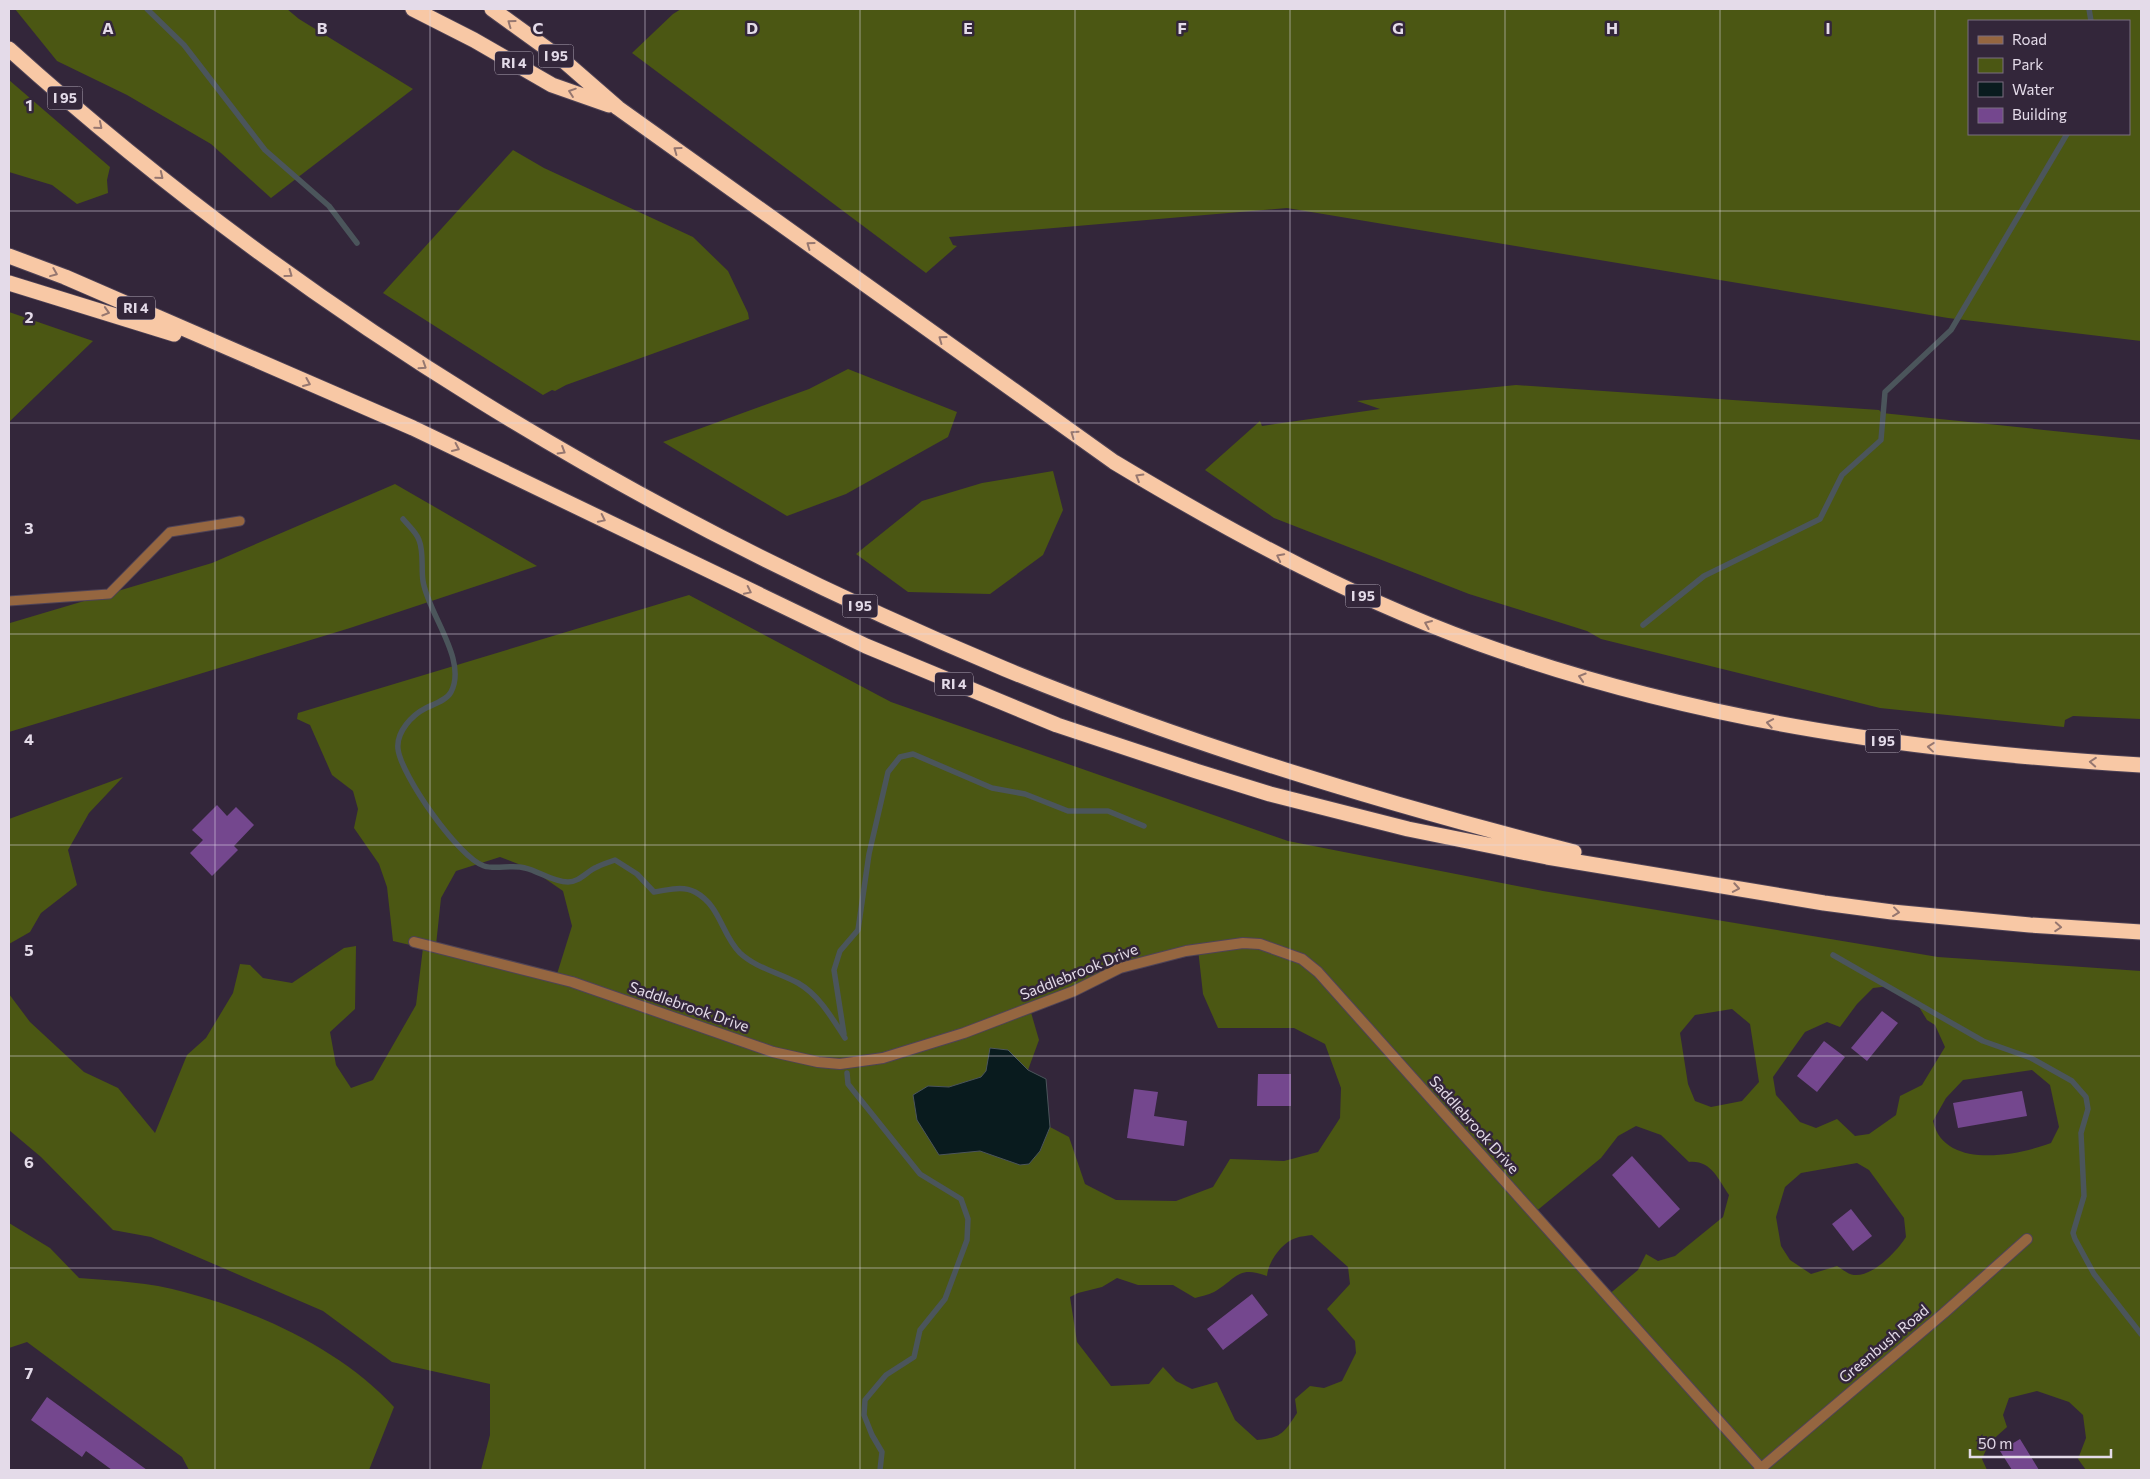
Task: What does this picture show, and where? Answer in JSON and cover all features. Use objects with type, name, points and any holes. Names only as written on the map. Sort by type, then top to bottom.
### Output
[{"type":"highway","name":"RI 4","points":[[413,9],[474,40],[552,85],[618,108]]},
{"type":"highway","name":"I 95","points":[[492,9],[564,62],[618,108],[1114,462],[1190,508],[1250,541],[1373,600],[1498,651],[1619,688],[1695,708],[1761,722],[1895,743],[2030,757],[2141,765]]},
{"type":"highway","name":"I 95","points":[[9,49],[175,188],[341,311],[456,387],[531,433],[634,492],[756,556],[880,615],[1009,670],[1179,734],[1417,810],[1688,880],[1824,903],[1902,913],[2030,925],[2141,932]]},
{"type":"highway","name":"RI 4","points":[[9,256],[73,281],[431,436],[866,646],[1057,725],[1270,794],[1408,829],[1488,846],[1688,880]]},
{"type":"highway","points":[[9,283],[144,324],[262,364]]},
{"type":"street","name":"Saddlebrook Drive","points":[[414,942],[572,982],[773,1052],[818,1062],[840,1064],[883,1058],[964,1033],[1074,990],[1120,968],[1186,951],[1243,943],[1260,944],[1302,959],[1318,972],[1760,1469]]},
{"type":"street","name":"Greenbush Road","points":[[1760,1469],[1944,1313],[2027,1239]]},
{"type":"lane","points":[[9,601],[109,594],[170,532],[240,521]]},
{"type":"green space","points":[[15,9],[287,9],[299,19],[413,89],[271,198],[211,144],[127,95],[57,61]]},
{"type":"green space","points":[[681,9],[2141,9],[2141,341],[1948,318],[1287,208],[949,237],[953,245],[957,246],[926,273],[632,53],[673,14]]},
{"type":"green space","points":[[9,80],[110,167],[107,180],[108,193],[77,204],[52,185],[9,172]]},
{"type":"green space","points":[[513,150],[544,168],[693,237],[728,271],[749,319],[566,385],[555,391],[552,390],[543,395],[383,293]]},
{"type":"green space","points":[[9,312],[93,341],[9,422]]},
{"type":"green space","points":[[848,369],[957,412],[948,437],[846,494],[787,516],[663,442],[809,389]]},
{"type":"green space","points":[[1516,385],[1879,410],[1882,413],[2141,440],[2141,719],[2073,716],[2065,720],[2064,727],[1880,708],[1601,639],[1587,631],[1469,594],[1274,518],[1205,470],[1260,421],[1262,426],[1380,409],[1357,401]]},
{"type":"green space","points":[[1053,471],[1063,510],[1043,555],[990,594],[908,592],[856,554],[922,501],[982,483]]},
{"type":"green space","points":[[395,484],[537,566],[350,628],[9,732],[10,623],[212,563]]},
{"type":"green space","points":[[689,595],[891,702],[1288,841],[1543,891],[1938,957],[2141,971],[2141,1470],[2086,1470],[2078,1459],[2086,1438],[2083,1415],[2069,1402],[2037,1391],[2009,1398],[2003,1415],[2007,1427],[1989,1443],[1982,1459],[1987,1470],[481,1470],[490,1435],[490,1384],[392,1362],[323,1311],[151,1237],[113,1230],[41,1157],[9,1130],[9,994],[30,1022],[84,1072],[118,1088],[155,1133],[187,1055],[206,1038],[233,993],[240,964],[250,965],[263,978],[292,983],[344,948],[356,946],[355,1009],[330,1032],[336,1065],[351,1088],[373,1080],[416,1005],[423,948],[393,941],[387,887],[379,864],[354,828],[358,809],[353,791],[332,775],[310,725],[297,719],[298,713]],"holes":[[[500,857],[531,869],[563,891],[572,926],[557,974],[436,945],[441,898],[456,871]],[[1198,949],[1203,994],[1218,1028],[1294,1028],[1325,1044],[1341,1088],[1340,1118],[1318,1152],[1284,1161],[1230,1159],[1213,1187],[1176,1201],[1116,1200],[1085,1184],[1069,1137],[1050,1127],[1040,1151],[1020,1165],[980,1151],[942,1154],[928,1086],[949,1087],[981,1077],[1008,1050],[1028,1070],[1039,1040],[1030,1009],[1149,958]],[[1890,986],[1916,1002],[1927,1020],[1935,1025],[1945,1047],[1922,1085],[1900,1096],[1896,1115],[1869,1134],[1855,1136],[1837,1119],[1816,1128],[1800,1122],[1776,1095],[1773,1077],[1805,1032],[1827,1022],[1840,1027],[1857,1004],[1873,988]],[[1732,1009],[1750,1024],[1759,1082],[1742,1101],[1711,1107],[1695,1101],[1688,1084],[1680,1033],[1695,1015]],[[2032,1070],[2050,1085],[2059,1127],[2051,1143],[2036,1148],[2001,1155],[1966,1153],[1951,1147],[1940,1137],[1933,1121],[1946,1098],[1963,1080]],[[1636,1126],[1661,1135],[1689,1162],[1697,1162],[1708,1167],[1729,1195],[1723,1217],[1675,1256],[1658,1261],[1646,1254],[1638,1270],[1607,1296],[1534,1213],[1601,1158],[1618,1136]],[[1857,1163],[1869,1170],[1904,1218],[1906,1237],[1891,1256],[1869,1272],[1861,1275],[1852,1275],[1837,1266],[1811,1274],[1790,1260],[1781,1246],[1776,1217],[1785,1187],[1801,1173]],[[1312,1235],[1348,1267],[1350,1284],[1327,1309],[1355,1341],[1356,1353],[1342,1381],[1324,1388],[1310,1386],[1295,1399],[1297,1413],[1285,1430],[1277,1436],[1257,1440],[1235,1420],[1217,1382],[1192,1389],[1176,1381],[1163,1367],[1149,1384],[1111,1386],[1077,1342],[1070,1297],[1078,1293],[1102,1287],[1117,1278],[1138,1285],[1173,1285],[1195,1298],[1207,1295],[1243,1273],[1249,1272],[1267,1276],[1270,1265],[1277,1253],[1291,1240]]]},
{"type":"green space","points":[[123,777],[89,813],[68,850],[77,885],[41,913],[30,932],[9,944],[9,819]]},
{"type":"green space","points":[[9,1223],[50,1248],[79,1278],[158,1286],[212,1300],[270,1322],[325,1351],[350,1368],[394,1407],[369,1470],[189,1470],[182,1457],[27,1342],[9,1348]]},
{"type":"water","points":[[990,1048],[1008,1050],[1028,1070],[1046,1079],[1050,1127],[1040,1151],[1029,1164],[1020,1165],[980,1151],[939,1155],[917,1120],[913,1095],[928,1086],[949,1087],[981,1077],[986,1071]]},
{"type":"building","points":[[217,805],[227,816],[236,807],[254,825],[234,846],[238,850],[212,876],[190,853],[203,840],[192,830]]},
{"type":"building","points":[[1882,1011],[1898,1023],[1867,1061],[1851,1048]]},
{"type":"building","points":[[1824,1041],[1845,1057],[1817,1092],[1797,1076]]},
{"type":"building","points":[[1258,1074],[1291,1074],[1291,1106],[1257,1106]]},
{"type":"building","points":[[1134,1089],[1158,1092],[1154,1116],[1187,1121],[1184,1146],[1127,1138]]},
{"type":"building","points":[[2022,1091],[2027,1116],[1958,1128],[1953,1103]]},
{"type":"building","points":[[1632,1156],[1680,1209],[1659,1228],[1612,1175]]},
{"type":"building","points":[[1851,1209],[1872,1236],[1853,1251],[1832,1224]]},
{"type":"building","points":[[1252,1294],[1268,1315],[1223,1350],[1207,1329]]},
{"type":"building","points":[[47,1397],[147,1470],[112,1470],[86,1451],[82,1457],[31,1420]]},
{"type":"building","points":[[2020,1439],[2039,1470],[2012,1470],[2000,1451]]},
{"type":"waterway","points":[[147,9],[184,45],[265,150],[329,206],[357,243]]},
{"type":"waterway","points":[[2089,9],[2091,20]]},
{"type":"waterway","points":[[1643,625],[1704,576],[1820,519],[1842,475],[1881,440],[1885,392],[1951,330],[2066,135]]},
{"type":"waterway","points":[[403,519],[418,537],[421,545],[423,581],[426,594],[451,652],[455,679],[451,692],[447,697],[421,711],[410,720],[402,730],[398,749],[401,761],[409,777],[432,814],[446,832],[460,848],[484,866],[520,867],[562,882],[572,882],[593,869],[615,860],[637,874],[654,892],[680,888],[695,892],[704,898],[716,912],[740,953],[753,963],[791,979],[806,988],[824,1008],[845,1038]]},
{"type":"waterway","points":[[844,1034],[834,970],[840,951],[858,930],[869,854],[888,772],[900,757],[913,754],[992,788],[1025,794],[1068,811],[1108,811],[1144,826]]},
{"type":"waterway","points":[[1833,955],[1983,1041],[2031,1058],[2072,1081],[2086,1097],[2088,1109],[2081,1133],[2084,1196],[2073,1233],[2094,1274],[2141,1334]]},
{"type":"waterway","points":[[847,1073],[848,1084],[920,1174],[961,1199],[968,1219],[967,1240],[945,1299],[920,1330],[914,1357],[886,1375],[865,1400],[864,1415],[872,1435],[882,1452],[880,1470]]}]
